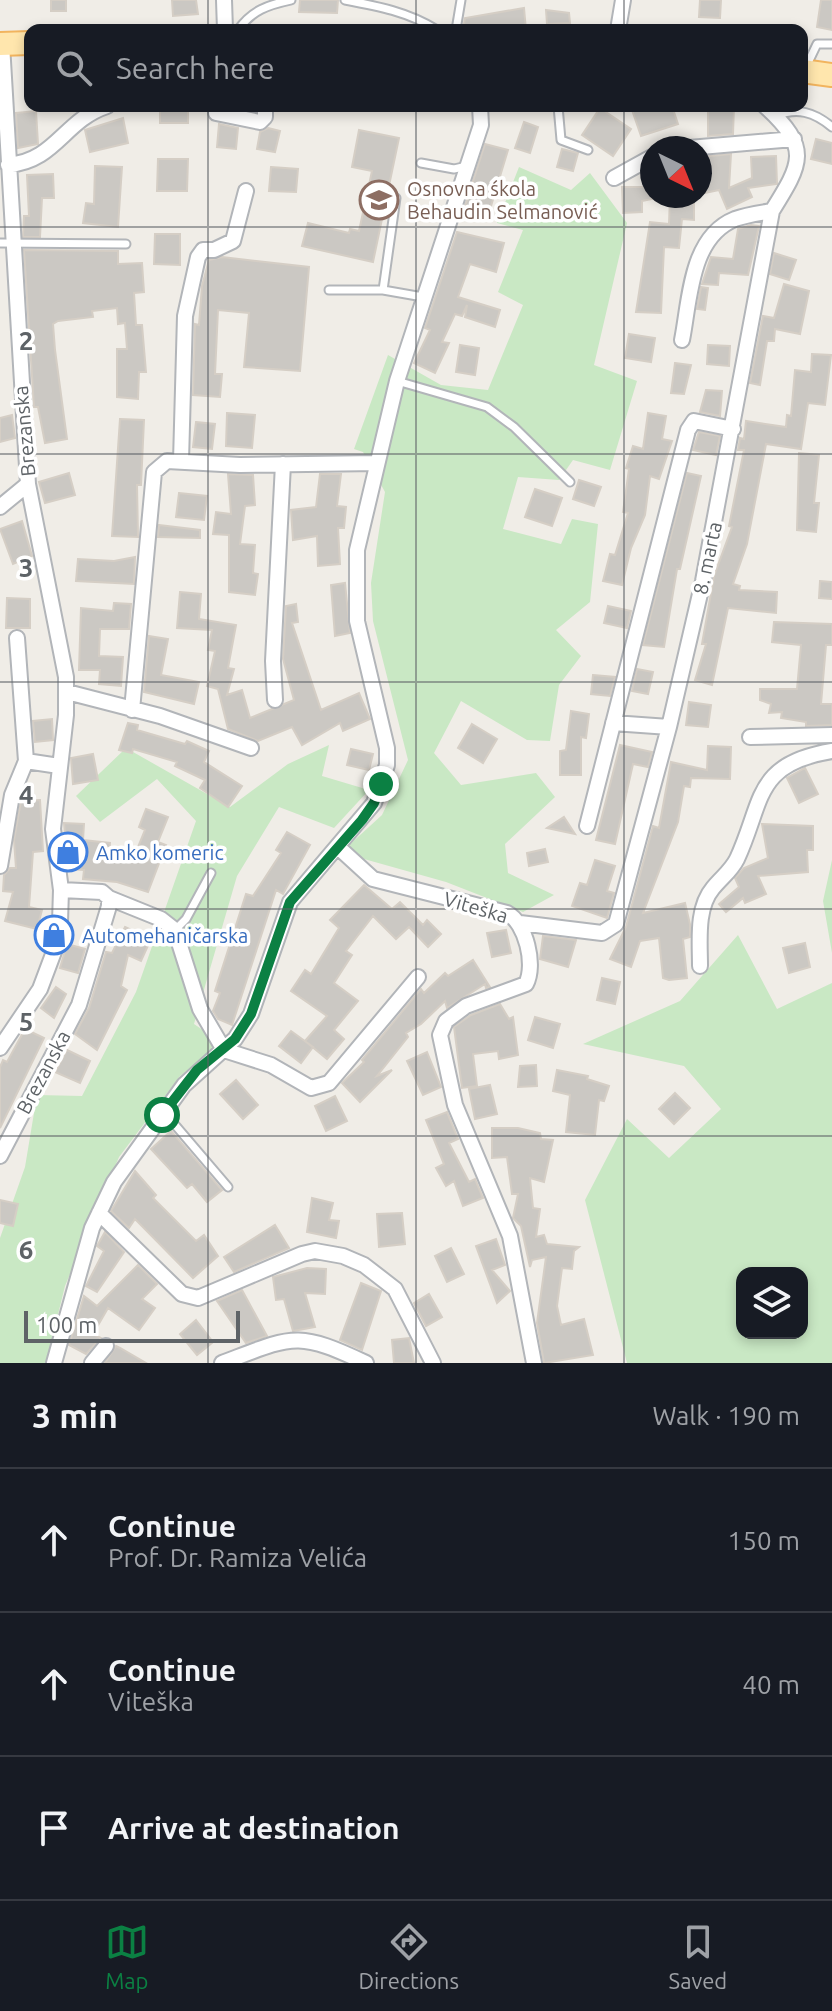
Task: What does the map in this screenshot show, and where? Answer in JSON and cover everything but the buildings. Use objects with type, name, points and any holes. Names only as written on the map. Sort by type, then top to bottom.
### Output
[{"type":"main road","points":[[1,44],[24,43]]},
{"type":"main road","points":[[808,72],[832,75]]},
{"type":"street","points":[[224,0],[225,24]]},
{"type":"street","points":[[619,24],[623,0]]},
{"type":"street","name":"Brezanska","points":[[0,1048],[40,989],[58,941],[61,890],[53,829],[67,692],[45,553],[28,484],[6,244],[8,165],[1,44]]},
{"type":"street","points":[[8,165],[38,159],[78,121],[95,112]]},
{"type":"street","points":[[216,113],[260,122],[265,112]]},
{"type":"street","points":[[54,1363],[99,1213],[128,1160],[197,1070],[224,1050],[251,1014],[290,902],[374,803],[387,765],[382,718],[357,621],[357,550],[397,381],[481,125],[480,112]]},
{"type":"street","points":[[772,112],[794,139]]},
{"type":"street","points":[[712,146],[794,139]]},
{"type":"street","name":"8. marta","points":[[520,923],[602,933],[612,929],[669,727],[733,429],[772,211],[797,171],[800,156],[794,139]]},
{"type":"street","points":[[614,178],[640,164]]},
{"type":"street","points":[[181,461],[185,316],[198,257],[203,250],[214,250],[233,241],[246,191]]},
{"type":"street","points":[[682,340],[700,252],[733,220],[772,211]]},
{"type":"street","points":[[587,826],[688,430],[694,421],[733,429]]},
{"type":"street","points":[[132,710],[154,472],[167,461],[377,463]]},
{"type":"street","points":[[275,700],[273,661],[283,464]]},
{"type":"street","points":[[0,507],[28,484]]},
{"type":"street","points":[[0,866],[12,795],[26,761],[17,638]]},
{"type":"street","points":[[67,692],[251,748]]},
{"type":"street","points":[[613,723],[669,727]]},
{"type":"street","points":[[750,737],[832,735]]},
{"type":"street","points":[[700,966],[699,933],[704,906],[713,888],[736,860],[760,793],[781,770],[814,754],[832,751]]},
{"type":"street","points":[[26,761],[59,766]]},
{"type":"street","name":"Viteška","points":[[338,847],[373,879],[507,913],[520,923],[529,978],[526,984],[466,1006],[446,1021],[440,1035],[455,1105],[510,1236],[534,1363]]},
{"type":"street","points":[[61,890],[102,892],[109,898],[161,919],[175,930],[200,1009],[224,1050],[271,1065],[317,1089],[329,1083],[418,977]]},
{"type":"street","name":"Brezanska","points":[[0,1156],[79,1005],[109,898]]},
{"type":"street","points":[[99,1213],[182,1294],[198,1298],[315,1251],[343,1256],[364,1265],[395,1289],[433,1363]]},
{"type":"street","points":[[222,1363],[295,1338],[323,1343],[366,1363]]},
{"type":"street","points":[[92,1363],[106,1346]]},
{"type":"lane","points":[[242,24],[264,6],[291,0]]},
{"type":"lane","points":[[345,0],[381,7],[428,24]]},
{"type":"lane","points":[[457,24],[461,0]]},
{"type":"lane","points":[[808,61],[817,44],[832,44]]},
{"type":"lane","points":[[559,112],[561,140],[588,150]]},
{"type":"lane","points":[[803,112],[832,127]]},
{"type":"lane","points":[[421,163],[454,169],[467,166]]},
{"type":"lane","points":[[383,290],[396,198]]},
{"type":"lane","points":[[6,244],[126,244]]},
{"type":"lane","points":[[329,290],[383,290],[423,297]]},
{"type":"lane","points":[[397,381],[487,407],[514,427],[570,482]]},
{"type":"lane","points":[[175,930],[186,919],[211,873]]},
{"type":"lane","points":[[164,1112],[228,1187]]},
{"type":"green space","points":[[519,167],[571,190],[590,173],[627,223],[594,365],[637,381],[610,470],[573,460],[559,480],[518,477],[503,529],[561,544],[572,519],[598,524],[590,602],[556,630],[581,656],[559,685],[550,741],[527,740],[461,701],[434,753],[461,785],[536,773],[555,797],[505,844],[508,873],[554,895],[523,912],[446,882],[364,859],[347,847],[382,815],[408,760],[373,621],[371,583],[385,492],[363,452],[354,449],[388,355],[441,385],[488,390],[523,305],[498,292],[523,230],[497,223]]},
{"type":"green space","points":[[329,745],[322,776],[369,790],[334,828],[279,807],[237,876],[194,1024],[222,1043],[180,1076],[119,1157],[65,1286],[46,1363],[0,1363],[0,1238],[25,1167],[37,1095],[82,1096],[136,992],[196,821],[157,779],[100,822],[76,796],[126,748],[230,807],[288,764]]},
{"type":"green space","points":[[832,860],[832,953],[823,901]]},
{"type":"green space","points":[[738,935],[777,1009],[832,983],[832,1363],[627,1363],[585,1200],[627,1119],[669,1158],[721,1109],[684,1066],[583,1044],[680,1001]]},
{"type":"place","name":"Osnovna śkola Behaudin Selmanović","points":[[379,200]]},
{"type":"place","name":"Amko komeric","points":[[68,852]]},
{"type":"place","name":"Automehaničarska","points":[[54,935]]},
{"type":"route","points":[[162,1115],[197,1070],[235,1039],[251,1014],[290,902],[362,820],[374,803],[381,784]]}]
